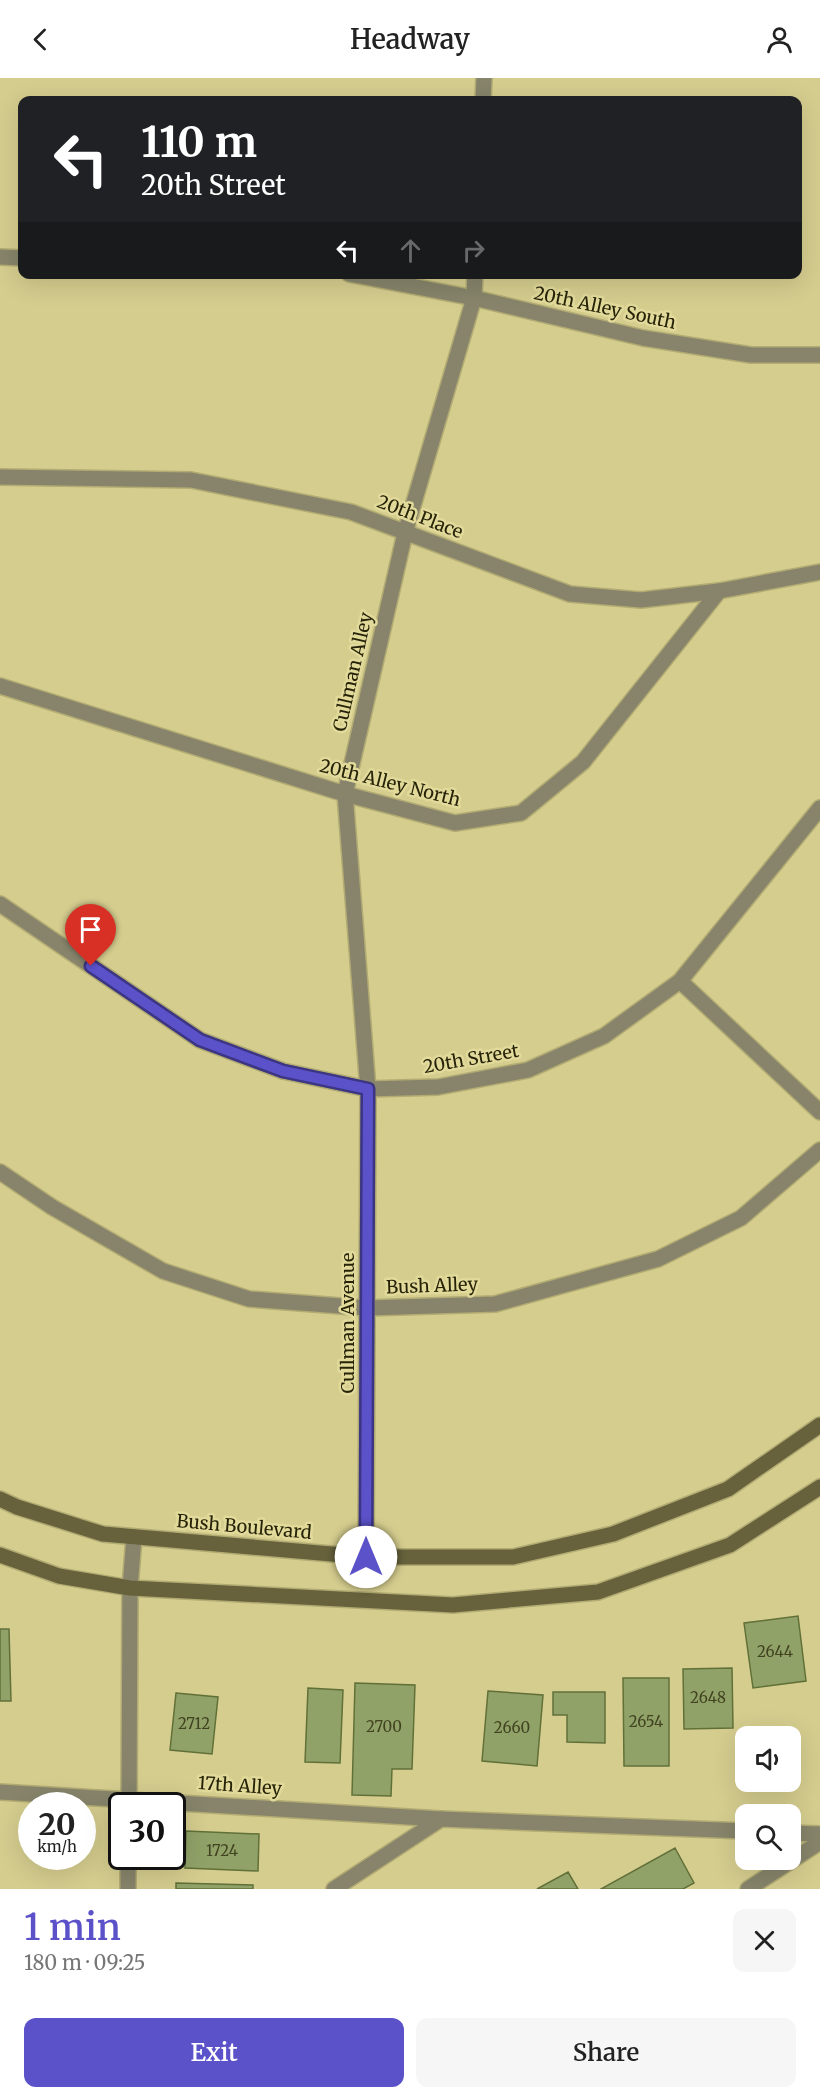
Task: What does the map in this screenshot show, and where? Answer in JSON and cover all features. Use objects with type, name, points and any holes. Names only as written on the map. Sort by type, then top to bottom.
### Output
[{"type":"main road","name":"Bush Boulevard","points":[[0,1499],[17,1507],[103,1534],[366,1557],[513,1557],[613,1534],[728,1489],[820,1425]]},
{"type":"main road","points":[[0,1555],[59,1576],[130,1588],[453,1605],[598,1592],[730,1545],[820,1487]]},
{"type":"street","points":[[483,96],[484,78]]},
{"type":"street","points":[[0,257],[18,258]]},
{"type":"street","name":"20th Alley South","points":[[375,279],[474,298],[643,338],[751,355],[820,355]]},
{"type":"street","name":"Cullman Alley","points":[[368,1089],[345,794],[405,533],[474,298],[475,279]]},
{"type":"street","name":"20th Place","points":[[0,477],[191,480],[351,512],[570,594],[641,600],[719,591],[820,572]]},
{"type":"street","name":"20th Alley North","points":[[0,686],[345,794],[454,823],[520,813],[583,762],[719,591]]},
{"type":"street","name":"20th Street","points":[[0,904],[200,1040],[283,1071],[368,1089],[438,1087],[528,1070],[604,1036],[680,981],[820,808]]},
{"type":"street","points":[[680,981],[820,1112]]},
{"type":"street","name":"Cullman Avenue","points":[[366,1557],[368,1089]]},
{"type":"street","name":"Bush Alley","points":[[0,1172],[52,1207],[163,1270],[249,1299],[368,1308],[495,1304],[658,1259],[741,1218],[820,1150]]},
{"type":"street","points":[[129,1792],[130,1588],[135,1537]]},
{"type":"street","name":"17th Alley","points":[[0,1792],[108,1800]]},
{"type":"street","name":"17th Alley","points":[[186,1805],[441,1819],[735,1831]]},
{"type":"street","points":[[334,1889],[441,1819]]},
{"type":"street","points":[[801,1833],[820,1834]]},
{"type":"street","points":[[750,1889],[820,1842]]},
{"type":"street","points":[[128,1870],[128,1889]]},
{"type":"building","points":[[798,1616],[806,1681],[753,1688],[744,1623]]},
{"type":"building","points":[[0,1629],[9,1629],[11,1701],[0,1701]]},
{"type":"building","points":[[732,1668],[733,1728],[684,1729],[683,1669]]},
{"type":"building","points":[[623,1678],[669,1678],[669,1766],[624,1766]]},
{"type":"building","points":[[355,1683],[415,1685],[412,1769],[392,1769],[391,1796],[352,1795]]},
{"type":"building","points":[[308,1688],[343,1690],[340,1763],[305,1762]]},
{"type":"building","points":[[488,1691],[543,1695],[537,1766],[482,1761]]},
{"type":"building","points":[[553,1692],[605,1692],[605,1743],[567,1742],[567,1715],[553,1715]]},
{"type":"building","points":[[176,1693],[218,1697],[212,1754],[170,1750]]},
{"type":"building","points":[[186,1831],[259,1834],[258,1871],[186,1868]]},
{"type":"building","points":[[675,1848],[694,1883],[683,1889],[601,1889]]},
{"type":"building","points":[[568,1872],[578,1889],[537,1889]]},
{"type":"building","points":[[176,1883],[253,1885],[253,1889],[176,1889]]},
{"type":"route","points":[[91,966],[200,1040],[283,1071],[368,1089],[366,1557]]}]
